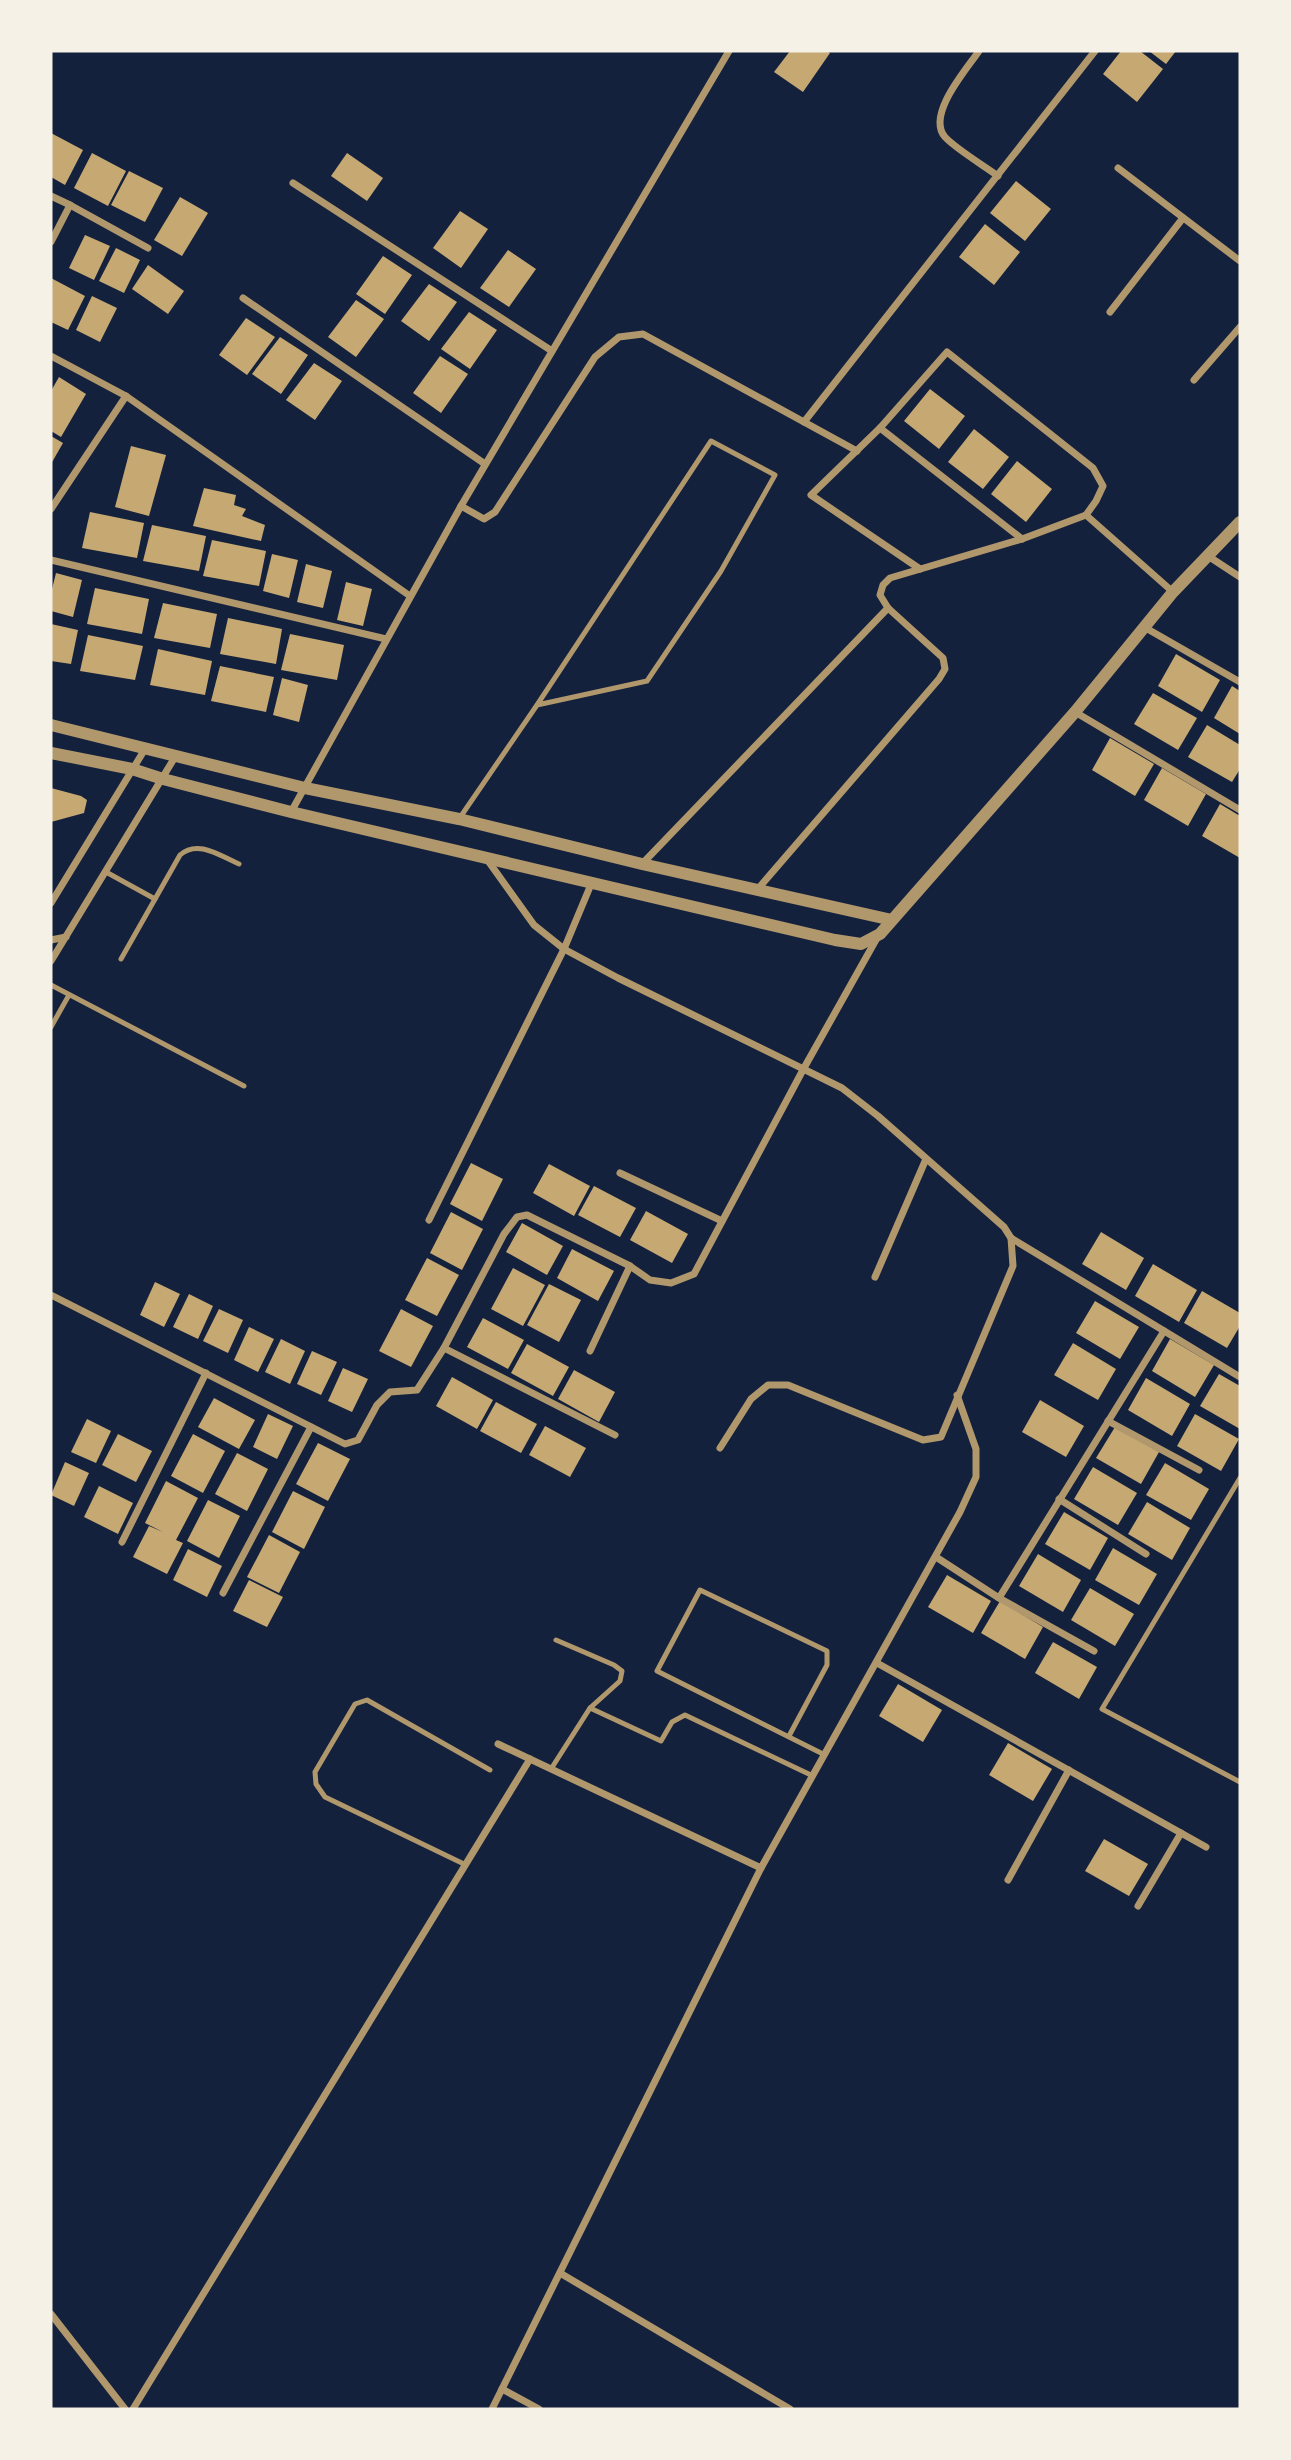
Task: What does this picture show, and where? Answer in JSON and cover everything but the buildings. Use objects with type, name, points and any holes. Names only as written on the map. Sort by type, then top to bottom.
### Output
[{"type":"street","points":[[291,812],[485,464],[729,51]]},
{"type":"street","points":[[979,51],[940,109],[939,123],[943,136],[998,176]]},
{"type":"street","points":[[804,422],[1095,51]]},
{"type":"street","points":[[1118,168],[1240,261]]},
{"type":"street","points":[[293,183],[552,351]]},
{"type":"street","points":[[51,196],[148,248]]},
{"type":"street","points":[[51,242],[70,205]]},
{"type":"street","points":[[1110,312],[1183,218]]},
{"type":"street","points":[[243,298],[485,464]]},
{"type":"street","points":[[1194,380],[1240,327]]},
{"type":"street","points":[[461,506],[484,519],[495,512],[595,357],[619,337],[643,334],[857,451]]},
{"type":"street","points":[[757,890],[939,680],[945,669],[943,657],[888,608],[880,595],[883,585],[890,578],[1022,539],[1086,515],[1097,501],[1103,485],[1093,468],[947,352],[880,428],[811,495],[920,569]]},
{"type":"street","points":[[51,356],[126,396],[410,596]]},
{"type":"street","points":[[51,509],[126,396]]},
{"type":"street","points":[[880,428],[1022,539]]},
{"type":"street","points":[[1086,515],[1173,592]]},
{"type":"street","points":[[51,1295],[345,1444],[358,1440],[377,1405],[390,1392],[417,1390],[444,1348],[504,1234],[517,1217],[527,1215],[629,1266],[650,1280],[671,1283],[694,1273],[804,1068],[880,934],[1075,712],[1143,626],[1240,522]]},
{"type":"street","points":[[1208,556],[1240,577]]},
{"type":"street","points":[[51,560],[386,639]]},
{"type":"street","points":[[642,864],[888,608]]},
{"type":"street","points":[[1143,626],[1240,682]]},
{"type":"street","points":[[1075,712],[1240,810]]},
{"type":"street","points":[[51,725],[305,788],[459,819],[642,864],[892,920]]},
{"type":"street","points":[[51,903],[145,749]]},
{"type":"street","points":[[51,753],[132,769],[291,812],[835,940],[861,944],[880,934]]},
{"type":"street","points":[[51,961],[175,757]]},
{"type":"street","points":[[485,857],[534,925],[564,949],[599,969],[842,1088],[1004,1227],[1012,1238],[1240,1377]]},
{"type":"street","points":[[429,1220],[564,949],[592,883]]},
{"type":"street","points":[[51,940],[66,937]]},
{"type":"street","points":[[875,1277],[926,1159]]},
{"type":"street","points":[[620,1173],[722,1221]]},
{"type":"street","points":[[720,1448],[751,1399],[768,1385],[788,1385],[923,1440],[941,1437],[1013,1266],[1012,1238]]},
{"type":"street","points":[[590,1351],[629,1266]]},
{"type":"street","points":[[999,1598],[1164,1331]]},
{"type":"street","points":[[444,1348],[615,1435]]},
{"type":"street","points":[[122,1542],[206,1373]]},
{"type":"street","points":[[492,2409],[761,1868],[936,1557],[976,1477],[976,1449],[957,1395]]},
{"type":"street","points":[[1108,1421],[1199,1471]]},
{"type":"street","points":[[223,1592],[312,1427]]},
{"type":"street","points":[[1059,1499],[1146,1553]]},
{"type":"street","points":[[936,1557],[999,1598],[1094,1651]]},
{"type":"street","points":[[877,1662],[1206,1847]]},
{"type":"street","points":[[498,1744],[761,1868]]},
{"type":"street","points":[[133,2409],[530,1759]]},
{"type":"street","points":[[1008,1880],[1069,1770]]},
{"type":"street","points":[[1138,1906],[1181,1833]]},
{"type":"street","points":[[560,2273],[790,2409]]},
{"type":"street","points":[[51,2314],[125,2409]]},
{"type":"street","points":[[502,2389],[539,2409]]},
{"type":"lane","points":[[459,819],[711,441],[775,475],[721,572],[647,681],[537,705]]},
{"type":"lane","points":[[121,959],[180,855],[188,848],[198,847],[239,864]]},
{"type":"lane","points":[[106,872],[155,899]]},
{"type":"lane","points":[[51,985],[244,1086]]},
{"type":"lane","points":[[51,1027],[69,995]]},
{"type":"lane","points":[[1240,1478],[1102,1709],[1240,1782]]},
{"type":"lane","points":[[789,1736],[827,1665],[827,1651],[700,1590],[657,1671],[825,1755]]},
{"type":"lane","points":[[551,1769],[590,1708],[620,1681],[622,1671],[556,1640]]},
{"type":"lane","points":[[466,1865],[325,1797],[316,1784],[314,1772],[355,1704],[367,1700],[490,1770]]},
{"type":"lane","points":[[590,1708],[661,1741],[672,1722],[685,1715],[813,1776]]}]
